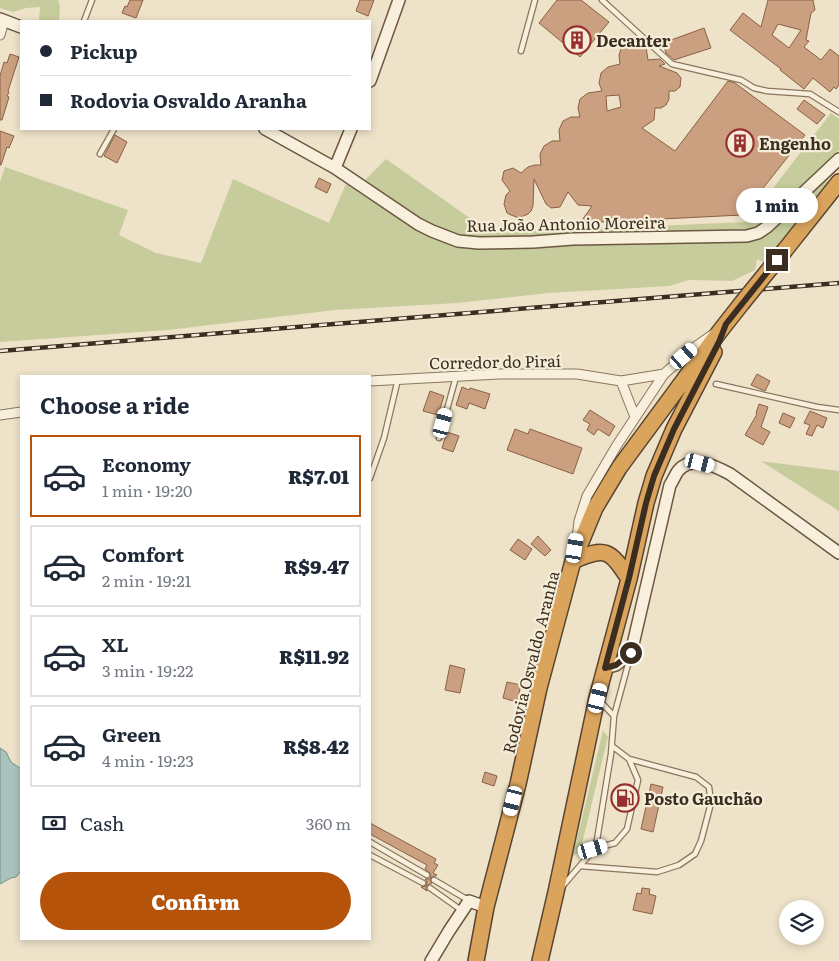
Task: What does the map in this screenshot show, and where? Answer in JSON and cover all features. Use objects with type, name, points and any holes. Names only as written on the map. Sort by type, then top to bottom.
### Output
[{"type":"highway","name":"Rodovia Osvaldo Aranha","points":[[476,961],[486,907],[518,784],[539,688],[573,561],[595,508],[619,468],[723,327],[839,182]]},
{"type":"highway","name":"Rodovia Osvaldo Aranha","points":[[538,960],[556,892],[605,668],[629,578],[646,503],[654,476],[674,429],[719,342],[723,327]]},
{"type":"highway","points":[[573,561],[596,552],[606,553],[616,560],[629,578]]},
{"type":"highway","points":[[479,941],[487,961]]},
{"type":"main road","points":[[371,78],[399,0]]},
{"type":"main road","points":[[2,20],[20,27]]},
{"type":"main road","name":"Rua João Antonio Moreira","points":[[267,130],[335,168],[418,224],[458,241],[479,243],[747,236],[758,233],[767,227],[836,165]]},
{"type":"main road","points":[[335,168],[351,130]]},
{"type":"main road","points":[[605,668],[616,665],[631,653],[670,485],[678,471],[688,463],[708,465],[730,474],[839,553]]},
{"type":"main road","points":[[431,961],[466,906],[486,907]]},
{"type":"street","points":[[0,35],[2,20]]},
{"type":"street","points":[[573,561],[580,521],[587,496],[617,445],[664,374],[700,343],[723,327]]},
{"type":"street","name":"Corredor do Piraí","points":[[371,381],[456,376],[577,374],[621,381],[664,374]]},
{"type":"street","points":[[621,381],[635,417]]},
{"type":"street","points":[[0,415],[20,412]]},
{"type":"lane","points":[[84,20],[92,0]]},
{"type":"lane","points":[[521,51],[535,0]]},
{"type":"lane","points":[[602,0],[672,64],[741,80],[754,88],[767,91],[810,94],[839,112]]},
{"type":"lane","points":[[100,154],[113,130]]},
{"type":"lane","points":[[439,438],[456,376]]},
{"type":"lane","points":[[371,475],[384,438],[398,379]]},
{"type":"lane","points":[[716,384],[839,410]]},
{"type":"lane","points":[[556,892],[580,866],[593,849],[596,840],[612,746],[614,716],[631,653]]},
{"type":"lane","points":[[598,698],[614,716]]},
{"type":"lane","points":[[580,866],[657,872],[679,865],[695,854],[701,841],[710,802],[709,787],[696,777],[629,759],[612,746]]},
{"type":"lane","points":[[593,849],[615,842],[627,829],[638,780],[629,759]]},
{"type":"lane","points":[[371,844],[427,876]]},
{"type":"lane","points":[[385,863],[390,854]]},
{"type":"lane","points":[[371,856],[423,884]]},
{"type":"lane","points":[[434,880],[466,906]]},
{"type":"lane","points":[[430,888],[466,906]]},
{"type":"green space","points":[[0,0],[58,0],[60,6],[59,20],[39,20],[40,7],[26,8],[13,12],[0,8]]},
{"type":"green space","points":[[831,113],[839,119],[839,150],[761,224],[750,229],[471,241],[429,227],[363,182],[386,159],[491,233],[747,222]]},
{"type":"green space","points":[[5,167],[128,210],[119,235],[156,253],[201,263],[233,179],[329,223],[346,184],[418,231],[451,244],[753,238],[779,224],[821,183],[836,178],[768,265],[757,259],[755,270],[732,281],[689,280],[670,286],[548,293],[457,303],[335,310],[168,330],[0,342],[0,182]]},
{"type":"green space","points":[[761,461],[839,471],[839,511]]},
{"type":"green space","points":[[603,730],[608,737],[580,852],[573,856]]},
{"type":"water","points":[[0,748],[6,752],[11,762],[20,768],[20,872],[16,877],[0,884]]},
{"type":"building","points":[[130,0],[143,0],[136,18],[122,13]]},
{"type":"building","points":[[360,0],[374,0],[368,16],[356,11]]},
{"type":"building","name":"Decanter","points":[[557,0],[581,0],[609,22],[580,57],[539,23]]},
{"type":"building","points":[[768,0],[813,0],[815,10],[811,13],[806,40],[809,41],[804,47],[821,60],[830,49],[839,56],[839,85],[836,89],[834,87],[830,92],[813,78],[804,89],[730,30],[743,13],[761,27]],"holes":[[[778,24],[801,30],[789,48],[772,35]]]},
{"type":"building","points":[[704,28],[711,48],[674,60],[666,53],[663,43]]},
{"type":"building","points":[[634,40],[643,44],[646,47],[648,60],[660,59],[665,64],[659,66],[677,73],[681,78],[680,87],[675,91],[669,91],[669,99],[666,105],[661,108],[655,108],[654,120],[642,128],[675,151],[728,81],[735,83],[805,135],[742,215],[580,223],[592,206],[578,205],[568,192],[560,207],[551,208],[546,204],[534,179],[533,206],[531,211],[519,218],[507,213],[504,204],[506,195],[510,191],[502,180],[504,171],[513,168],[521,173],[528,167],[541,165],[540,154],[544,146],[552,141],[560,141],[559,130],[563,121],[571,117],[580,117],[578,108],[580,99],[588,93],[602,91],[599,83],[601,73],[608,67],[620,64],[619,55],[625,43]],"holes":[[[619,95],[621,107],[607,111],[606,96]]]},
{"type":"building","points":[[10,54],[19,57],[8,91],[7,96],[9,97],[2,120],[0,120],[0,76],[4,62],[7,63]]},
{"type":"building","points":[[804,100],[825,115],[817,124],[797,109]]},
{"type":"building","points":[[0,131],[14,136],[9,148],[7,147],[1,165],[0,165]]},
{"type":"building","points":[[115,135],[127,142],[117,163],[104,156]]},
{"type":"building","points":[[319,178],[331,184],[327,193],[315,187]]},
{"type":"building","points":[[757,374],[770,381],[765,391],[751,385]]},
{"type":"building","points":[[462,387],[490,394],[485,409],[469,403],[467,409],[456,405]]},
{"type":"building","points":[[430,391],[444,396],[438,415],[423,411]]},
{"type":"building","points":[[759,404],[768,407],[761,427],[770,432],[763,445],[745,435],[757,414]]},
{"type":"building","points":[[590,410],[615,426],[609,436],[598,429],[594,435],[587,430],[590,424],[583,420]]},
{"type":"building","points":[[810,411],[827,418],[823,428],[817,425],[812,436],[806,434],[810,425],[804,423]]},
{"type":"building","points":[[783,413],[795,418],[790,428],[779,423]]},
{"type":"building","points":[[515,429],[528,434],[530,429],[582,448],[573,474],[507,450]]},
{"type":"building","points":[[447,432],[459,436],[453,452],[442,448]]},
{"type":"building","points":[[538,536],[551,550],[545,556],[531,544]]},
{"type":"building","points":[[518,539],[532,549],[525,560],[510,550]]},
{"type":"building","points":[[450,665],[465,669],[460,693],[445,690]]},
{"type":"building","points":[[507,682],[521,685],[517,702],[503,698]]},
{"type":"building","points":[[485,772],[497,776],[494,786],[482,782]]},
{"type":"building","points":[[651,784],[663,787],[653,832],[641,829]]},
{"type":"building","points":[[371,824],[436,859],[434,863],[438,865],[433,873],[437,875],[431,878],[432,883],[426,886],[427,882],[425,879],[431,877],[430,873],[425,869],[427,865],[371,835]]},
{"type":"building","points":[[642,888],[650,889],[649,894],[656,896],[652,914],[633,910],[637,893],[641,894]]},
{"type":"railway","points":[[0,351],[839,283]]},
{"type":"place","name":"Decanter","points":[[577,40]]},
{"type":"place","name":"Engenho","points":[[740,143]]},
{"type":"place","name":"Posto Gauchão","points":[[625,798]]},
{"type":"route","points":[[631,653],[616,665],[605,668],[654,476],[674,429],[719,342],[726,324],[777,260]]}]
